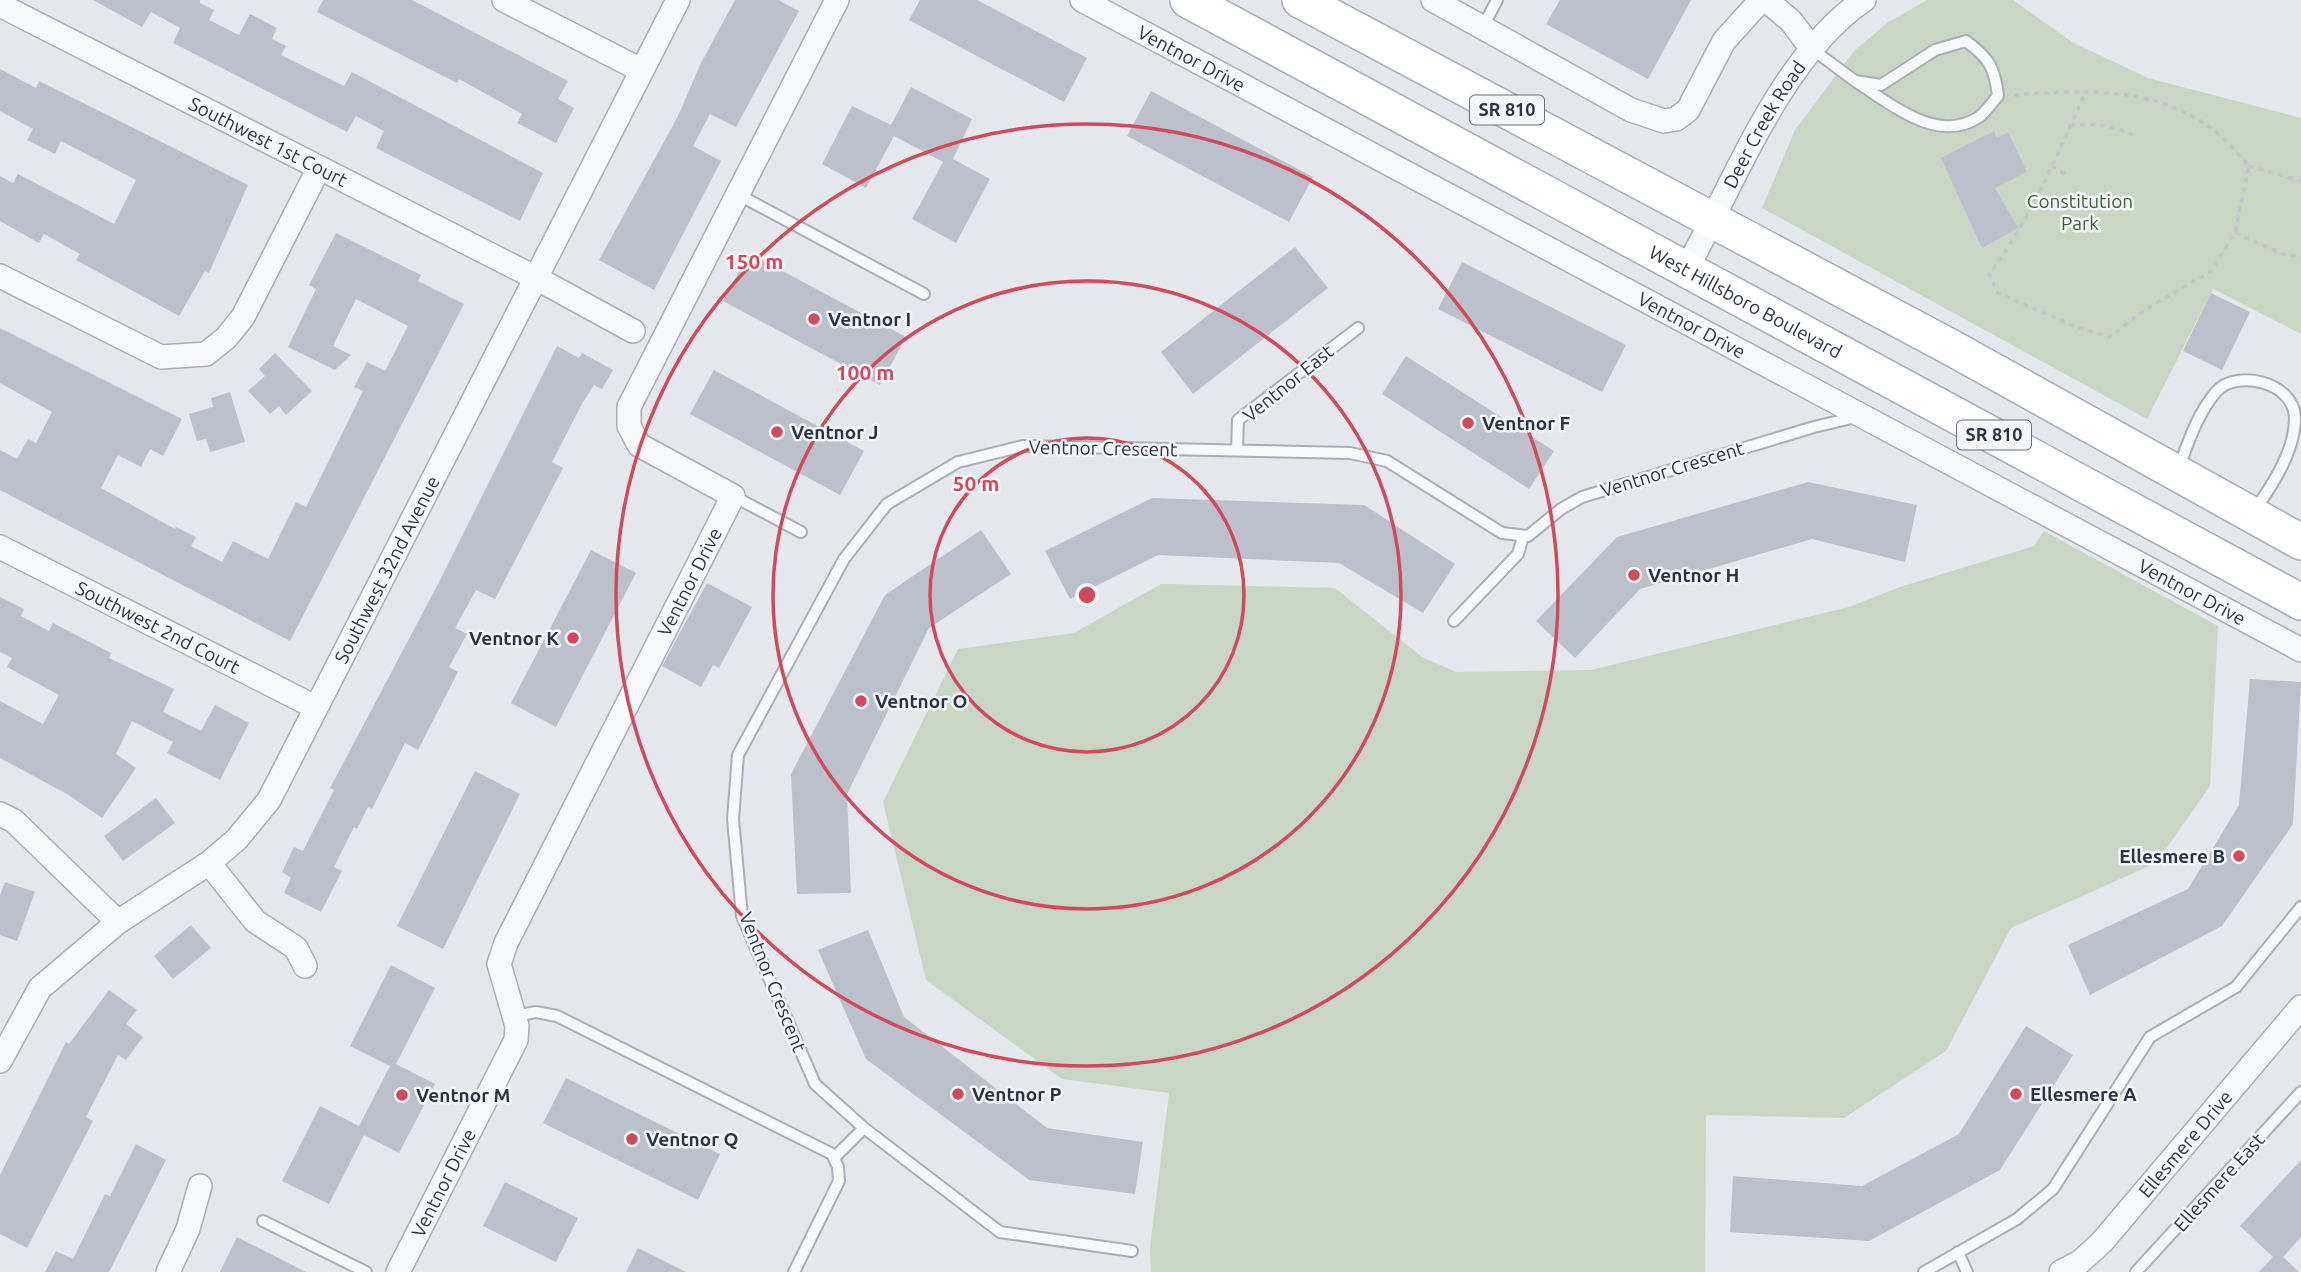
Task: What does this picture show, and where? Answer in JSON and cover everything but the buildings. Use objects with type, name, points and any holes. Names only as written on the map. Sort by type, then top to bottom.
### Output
[{"type":"main road","name":"West Hillsboro Boulevard","points":[[1188,0],[2301,602]]},
{"type":"main road","name":"SR 810","points":[[1300,0],[2177,472],[2301,542]]},
{"type":"street","points":[[504,0],[641,70]]},
{"type":"street","name":"Southwest 32nd Avenue","points":[[0,1061],[40,988],[118,922],[209,863],[237,839],[269,800],[678,0]]},
{"type":"street","points":[[733,496],[639,445],[629,426],[628,415],[837,0]]},
{"type":"street","name":"Ventnor Drive","points":[[1083,0],[2301,650]]},
{"type":"street","points":[[1433,0],[1631,110],[1664,121],[1676,119],[1688,110],[1724,41],[1764,0],[1791,22],[1812,49]]},
{"type":"street","name":"Deer Creek Road","points":[[1687,268],[1768,113],[1812,49],[1841,15],[1864,0]]},
{"type":"street","name":"Southwest 1st Court","points":[[0,5],[536,278],[633,331]]},
{"type":"street","points":[[0,275],[161,357],[206,354],[226,338],[243,317],[318,168]]},
{"type":"street","name":"Ventnor Drive","points":[[398,1272],[516,1040],[514,1016],[499,964],[506,943],[733,496]]},
{"type":"street","name":"Southwest 2nd Court","points":[[0,547],[315,707]]},
{"type":"street","points":[[0,814],[14,821],[118,922]]},
{"type":"street","points":[[209,863],[255,921],[296,948],[304,966]]},
{"type":"street","name":"Ellesmere Drive","points":[[2062,1272],[2080,1262],[2102,1242],[2301,1007]]},
{"type":"street","points":[[168,1272],[188,1229],[193,1203],[201,1186]]},
{"type":"lane","points":[[1483,27],[1497,0]]},
{"type":"lane","points":[[1812,49],[1855,81],[1914,118],[1948,127],[1979,117],[1998,96],[1996,73],[1981,52],[1966,41],[1935,50],[1881,85],[1855,81]]},
{"type":"lane","points":[[737,194],[924,294]]},
{"type":"lane","name":"Ventnor East","points":[[1237,449],[1238,420],[1357,328]]},
{"type":"lane","points":[[2177,472],[2196,424],[2217,389],[2243,381],[2273,384],[2288,397],[2295,418],[2275,483],[2251,514]]},
{"type":"lane","name":"Ventnor Crescent","points":[[864,1128],[815,1084],[742,916],[733,818],[738,755],[844,559],[887,504],[958,462],[1023,446],[1350,453],[1387,461],[1482,523],[1502,533],[1523,536],[1541,527],[1561,509],[1582,497],[1814,427],[1862,416]]},
{"type":"lane","points":[[733,496],[801,532]]},
{"type":"lane","points":[[1454,621],[1518,554],[1523,536]]},
{"type":"lane","points":[[1924,1272],[2017,1219],[2053,1189],[2150,1037],[2236,987],[2301,907]]},
{"type":"lane","points":[[514,1016],[536,1012],[557,1016],[819,1145],[834,1158],[839,1181],[794,1272]]},
{"type":"lane","name":"Ellesmere East","points":[[2136,1272],[2301,1092]]},
{"type":"lane","points":[[834,1158],[864,1128],[1000,1232],[1132,1251]]},
{"type":"lane","points":[[263,1221],[366,1272]]},
{"type":"lane","points":[[1958,1252],[1967,1272]]},
{"type":"path","points":[[2086,91],[2052,166],[2005,253],[1989,274],[1998,293],[2076,327],[2109,337],[2148,308],[2211,271],[2235,233],[2249,166]]},
{"type":"path","points":[[1998,96],[2086,91],[2127,93],[2181,110],[2217,132],[2249,166],[2301,181]]},
{"type":"path","points":[[2070,126],[2091,124],[2120,129],[2133,135]]},
{"type":"path","points":[[2052,166],[2068,176]]},
{"type":"path","points":[[2235,233],[2283,254],[2301,257]]},
{"type":"green space","name":"Constitution Park","points":[[1927,0],[2013,0],[2072,42],[2148,78],[2301,118],[2301,334],[2213,289],[2147,419],[1762,208],[1795,130],[1854,51],[1887,23]]},
{"type":"green space","points":[[2044,531],[2218,626],[2210,786],[2156,863],[2011,928],[1946,1051],[1844,1118],[1706,1115],[1705,1272],[1151,1272],[1150,1247],[1169,1093],[1062,1079],[926,980],[883,802],[958,649],[1074,633],[1161,584],[1335,588],[1422,657],[1456,672],[1591,670],[1849,607],[1900,587],[2034,546]]},
{"type":"place","name":"Ventnor I","points":[[814,319]]},
{"type":"place","name":"Ventnor F","points":[[1468,423]]},
{"type":"place","name":"Ventnor J","points":[[777,432]]},
{"type":"place","name":"Ventnor H","points":[[1634,575]]},
{"type":"place","name":"Ventnor K","points":[[573,638]]},
{"type":"place","name":"Ventnor O","points":[[861,701]]},
{"type":"place","name":"Ellesmere B","points":[[2239,856]]},
{"type":"place","name":"Ventnor P","points":[[958,1094]]},
{"type":"place","name":"Ellesmere A","points":[[2016,1094]]},
{"type":"place","name":"Ventnor M","points":[[402,1095]]},
{"type":"place","name":"Ventnor Q","points":[[632,1139]]}]
